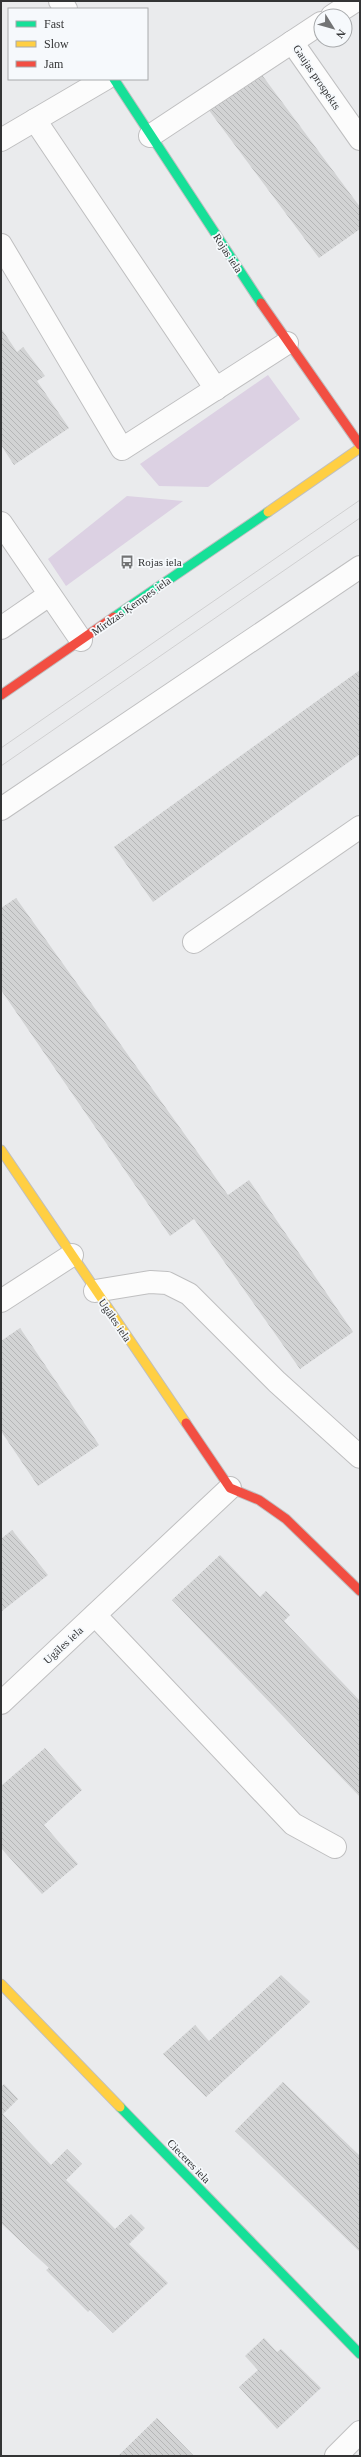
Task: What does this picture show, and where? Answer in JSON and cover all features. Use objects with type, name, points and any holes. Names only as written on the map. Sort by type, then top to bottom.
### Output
[{"type":"street","points":[[344,8],[355,1]]},
{"type":"street","name":"Gaujas prospekts","points":[[313,28],[292,42],[360,139]]},
{"type":"street","points":[[150,136],[292,42]]},
{"type":"street","points":[[1,140],[103,80]]},
{"type":"street","name":"Rojas iela","points":[[115,80],[287,343],[360,445]]},
{"type":"street","points":[[35,120],[216,388]]},
{"type":"street","points":[[1,245],[122,449],[287,343]]},
{"type":"street","name":"Mirdzas Ķempes iela","points":[[1,695],[360,448]]},
{"type":"street","points":[[1,523],[81,640]]},
{"type":"street","points":[[1,809],[360,567]]},
{"type":"street","points":[[1,628],[49,595]]},
{"type":"street","points":[[194,942],[360,827]]},
{"type":"street","name":"Ugāles iela","points":[[1,1150],[95,1291],[230,1488],[1,1703]]},
{"type":"street","points":[[1,1301],[72,1255]]},
{"type":"street","points":[[95,1291],[150,1282],[167,1283],[189,1294],[278,1382],[360,1456]]},
{"type":"street","points":[[230,1488],[259,1500],[286,1519],[360,1591]]},
{"type":"street","points":[[95,1615],[293,1824],[335,1847]]},
{"type":"street","name":"Cieceres iela","points":[[1,1984],[360,2354]]},
{"type":"street","points":[[336,2456],[360,2432]]},
{"type":"shaded area","points":[[268,375],[300,419],[208,487],[159,486],[140,464]]},
{"type":"shaded area","points":[[127,496],[183,501],[66,586],[48,559]]},
{"type":"building","points":[[259,71],[360,207],[360,229],[319,258],[208,109]]},
{"type":"building","points":[[1,328],[17,352],[23,347],[45,376],[37,381],[69,428],[14,465],[1,445]]},
{"type":"building","points":[[360,670],[360,754],[153,902],[114,847]]},
{"type":"building","points":[[16,898],[228,1195],[249,1180],[353,1332],[300,1369],[194,1219],[170,1236],[1,990],[1,908]]},
{"type":"building","points":[[20,1328],[99,1445],[38,1486],[1,1431],[1,1341]]},
{"type":"building","points":[[12,1530],[48,1575],[2,1611],[1,1539]]},
{"type":"building","points":[[220,1555],[260,1597],[266,1591],[290,1615],[284,1621],[360,1701],[360,1797],[172,1600]]},
{"type":"building","points":[[45,1748],[82,1790],[44,1825],[78,1864],[42,1894],[1,1848],[1,1786]]},
{"type":"building","points":[[281,1975],[310,2002],[206,2097],[163,2054],[195,2025],[209,2041]]},
{"type":"building","points":[[283,2082],[360,2156],[360,2252],[235,2131]]},
{"type":"building","points":[[4,2084],[18,2099],[3,2114],[51,2165],[67,2149],[82,2164],[66,2180],[115,2229],[131,2214],[145,2228],[129,2244],[168,2283],[113,2333],[90,2310],[88,2312],[46,2270],[49,2268],[1,2223],[1,2087]]},
{"type":"building","points":[[264,2338],[277,2352],[281,2349],[321,2388],[277,2429],[239,2387],[258,2370],[245,2356]]},
{"type":"building","points":[[157,2418],[194,2456],[118,2456]]},
{"type":"tram line","points":[[1,748],[360,500]]},
{"type":"tram line","points":[[1,766],[360,518]]},
{"type":"traffic: fast","points":[[115,80],[261,303]]},
{"type":"traffic: fast","points":[[114,617],[268,512]]},
{"type":"traffic: fast","points":[[120,2107],[360,2354]]},
{"type":"traffic: slow","points":[[268,512],[360,448]]},
{"type":"traffic: slow","points":[[1,1150],[186,1423]]},
{"type":"traffic: slow","points":[[1,1984],[120,2107]]},
{"type":"traffic: jam","points":[[261,303],[360,445]]},
{"type":"traffic: jam","points":[[1,695],[114,617]]},
{"type":"traffic: jam","points":[[186,1423],[230,1488],[259,1500],[286,1519],[360,1591]]},
{"type":"place","name":"Rojas iela","points":[[127,562]]}]
